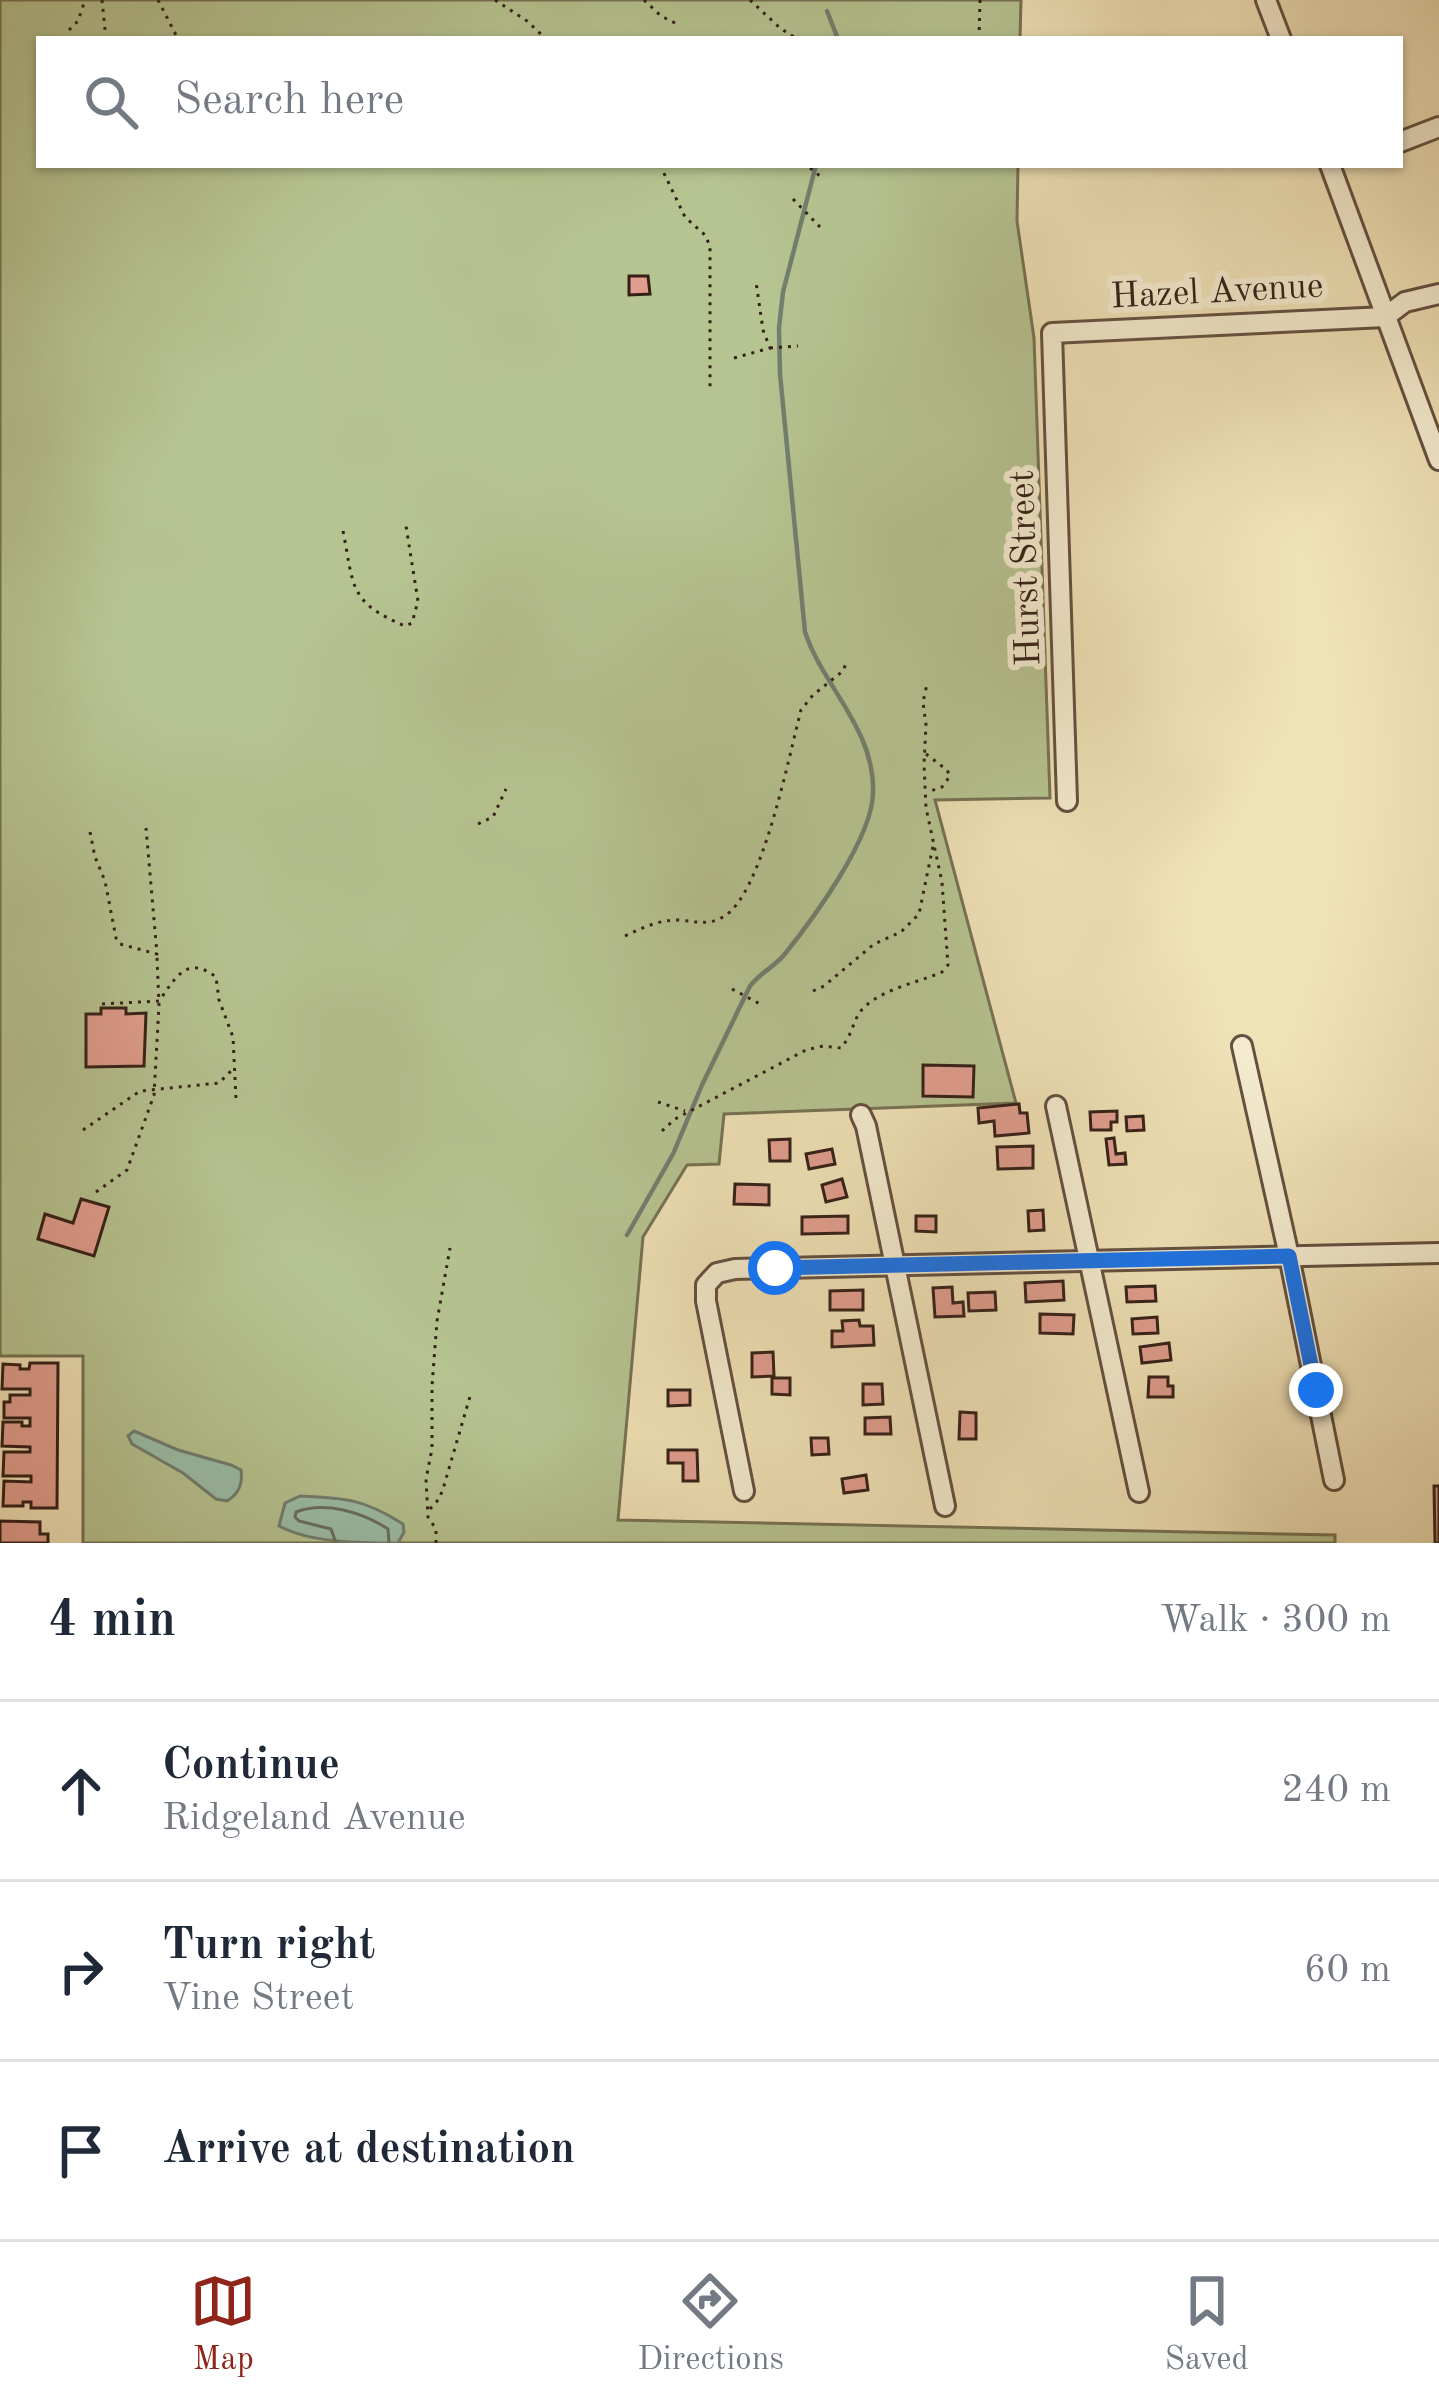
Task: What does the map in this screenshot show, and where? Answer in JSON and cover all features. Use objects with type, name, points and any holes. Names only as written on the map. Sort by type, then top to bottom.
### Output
[{"type":"street","points":[[1266,0],[1280,36]]},
{"type":"street","points":[[1403,141],[1439,127]]},
{"type":"street","points":[[1335,168],[1384,317],[1439,460]]},
{"type":"street","points":[[1384,317],[1405,302],[1439,294]]},
{"type":"street","name":"Hazel Avenue","points":[[1052,333],[1384,317]]},
{"type":"street","name":"Hurst Street","points":[[1052,333],[1067,801]]},
{"type":"street","points":[[1242,1046],[1334,1480]]},
{"type":"street","points":[[1056,1106],[1139,1492]]},
{"type":"street","points":[[861,1115],[945,1506]]},
{"type":"street","points":[[744,1491],[706,1301],[706,1285],[717,1273],[1439,1252]]},
{"type":"path","points":[[69,30],[78,21],[85,0]]},
{"type":"path","points":[[102,0],[106,36]]},
{"type":"path","points":[[158,0],[176,36]]},
{"type":"path","points":[[495,0],[543,36]]},
{"type":"path","points":[[644,0],[675,23]]},
{"type":"path","points":[[750,0],[792,36]]},
{"type":"path","points":[[979,36],[980,0]]},
{"type":"path","points":[[661,168],[685,217],[710,246],[710,388]]},
{"type":"path","points":[[810,168],[820,176]]},
{"type":"path","points":[[793,199],[820,227]]},
{"type":"path","points":[[756,282],[770,348]]},
{"type":"path","points":[[734,358],[798,346]]},
{"type":"path","points":[[343,531],[362,602],[404,626],[412,623],[418,601],[406,526]]},
{"type":"path","points":[[625,936],[650,924],[722,918],[739,904],[765,842],[801,710],[838,676],[847,661]]},
{"type":"path","points":[[662,1131],[688,1112],[806,1050],[842,1048],[859,1013],[881,995],[942,972],[948,964],[943,882],[925,794],[923,702],[927,684]]},
{"type":"path","points":[[924,753],[950,776],[942,788],[925,794]]},
{"type":"path","points":[[478,824],[493,817],[506,789]]},
{"type":"path","points":[[96,1192],[127,1170],[155,1087],[159,1001],[146,828]]},
{"type":"path","points":[[90,832],[116,938],[120,944],[157,954]]},
{"type":"path","points":[[813,991],[874,944],[901,932],[919,914],[934,842]]},
{"type":"path","points":[[159,1001],[181,971],[206,970],[216,977],[233,1037],[236,1099]]},
{"type":"path","points":[[732,989],[762,1005]]},
{"type":"path","points":[[102,1004],[159,1001]]},
{"type":"path","points":[[83,1130],[140,1090],[219,1083],[236,1066]]},
{"type":"path","points":[[658,1102],[688,1112]]},
{"type":"path","points":[[436,1543],[436,1529],[428,1517],[426,1479],[432,1449],[437,1322],[450,1249]]},
{"type":"path","points":[[428,1511],[443,1489],[471,1393]]},
{"type":"shaded area","points":[[0,0],[1021,0],[1020,36],[36,36],[36,168],[1018,168],[1017,221],[1034,338],[1050,798],[935,800],[1016,1103],[724,1114],[719,1164],[687,1165],[643,1237],[618,1520],[1335,1535],[1335,1543],[83,1543],[83,1356],[0,1356]]},
{"type":"water","points":[[134,1431],[241,1470],[237,1492],[227,1501],[216,1499],[183,1473],[132,1444],[128,1436]]},
{"type":"water","points":[[300,1496],[343,1499],[377,1509],[403,1524],[404,1532],[398,1543],[321,1539],[292,1532],[279,1526],[285,1503]]},
{"type":"building","points":[[629,276],[648,276],[650,294],[629,295]]},
{"type":"building","points":[[101,1008],[146,1013],[144,1066],[86,1067],[86,1014],[101,1014]]},
{"type":"building","points":[[923,1065],[974,1066],[973,1097],[923,1096]]},
{"type":"building","points":[[1019,1104],[1020,1113],[1027,1113],[1029,1133],[995,1136],[994,1121],[979,1123],[978,1108]]},
{"type":"building","points":[[1117,1111],[1111,1130],[1091,1130],[1090,1112]]},
{"type":"building","points":[[1143,1116],[1144,1130],[1127,1131],[1126,1117]]},
{"type":"building","points":[[1114,1138],[1116,1154],[1125,1153],[1126,1164],[1109,1165],[1106,1139]]},
{"type":"building","points":[[790,1139],[790,1161],[770,1161],[769,1140]]},
{"type":"building","points":[[1033,1146],[1033,1168],[998,1169],[997,1147]]},
{"type":"building","points":[[832,1149],[835,1164],[809,1169],[806,1154]]},
{"type":"building","points":[[842,1179],[847,1197],[826,1202],[822,1185]]},
{"type":"building","points":[[735,1184],[769,1185],[769,1205],[734,1204]]},
{"type":"building","points":[[81,1199],[109,1207],[94,1256],[38,1239],[45,1214],[73,1223]]},
{"type":"building","points":[[1043,1210],[1044,1230],[1029,1231],[1028,1211]]},
{"type":"building","points":[[848,1216],[848,1233],[802,1234],[802,1217]]},
{"type":"building","points":[[916,1216],[936,1216],[936,1232],[916,1231]]},
{"type":"building","points":[[1063,1281],[1064,1300],[1026,1302],[1025,1283]]},
{"type":"building","points":[[1155,1286],[1156,1301],[1127,1302],[1126,1287]]},
{"type":"building","points":[[952,1287],[953,1303],[963,1302],[964,1316],[935,1317],[933,1288]]},
{"type":"building","points":[[863,1290],[863,1310],[830,1310],[830,1291]]},
{"type":"building","points":[[995,1292],[996,1310],[969,1311],[968,1293]]},
{"type":"building","points":[[1040,1314],[1074,1315],[1073,1334],[1040,1333]]},
{"type":"building","points":[[1157,1317],[1158,1333],[1133,1334],[1132,1319]]},
{"type":"building","points":[[859,1320],[860,1326],[873,1326],[874,1345],[832,1347],[832,1331],[843,1331],[842,1321]]},
{"type":"building","points":[[1169,1343],[1171,1360],[1142,1363],[1140,1347]]},
{"type":"building","points":[[773,1352],[774,1376],[752,1377],[752,1353]]},
{"type":"building","points":[[30,1363],[58,1363],[57,1508],[31,1508],[31,1502],[3,1506],[4,1481],[31,1482],[31,1476],[3,1476],[4,1452],[30,1452],[30,1447],[2,1446],[3,1422],[30,1426],[30,1418],[4,1418],[4,1402],[10,1402],[10,1395],[30,1395],[30,1389],[2,1389],[3,1364],[29,1369]]},
{"type":"building","points":[[1149,1377],[1168,1377],[1173,1397],[1148,1397]]},
{"type":"building","points":[[772,1378],[790,1378],[790,1395],[772,1394]]},
{"type":"building","points":[[863,1384],[882,1384],[883,1404],[863,1405]]},
{"type":"building","points":[[668,1390],[690,1390],[690,1405],[668,1406]]},
{"type":"building","points":[[960,1412],[976,1413],[976,1439],[959,1439]]},
{"type":"building","points":[[890,1417],[891,1434],[865,1434],[865,1418]]},
{"type":"building","points":[[811,1438],[828,1438],[829,1454],[812,1455]]},
{"type":"building","points":[[668,1450],[697,1450],[698,1481],[683,1481],[683,1463],[668,1463]]},
{"type":"building","points":[[866,1475],[868,1490],[844,1493],[842,1479]]},
{"type":"building","points":[[1434,1486],[1439,1486],[1439,1543],[1435,1543]]},
{"type":"building","points":[[0,1521],[40,1522],[40,1534],[48,1534],[48,1543],[0,1543]]},
{"type":"waterway","points":[[827,11],[837,36]]},
{"type":"waterway","points":[[627,1235],[673,1154],[750,986],[784,955],[825,900],[870,812],[873,780],[865,745],[805,632],[780,374],[783,292],[815,168]]},
{"type":"route","points":[[775,1268],[1289,1256],[1316,1390]]}]
